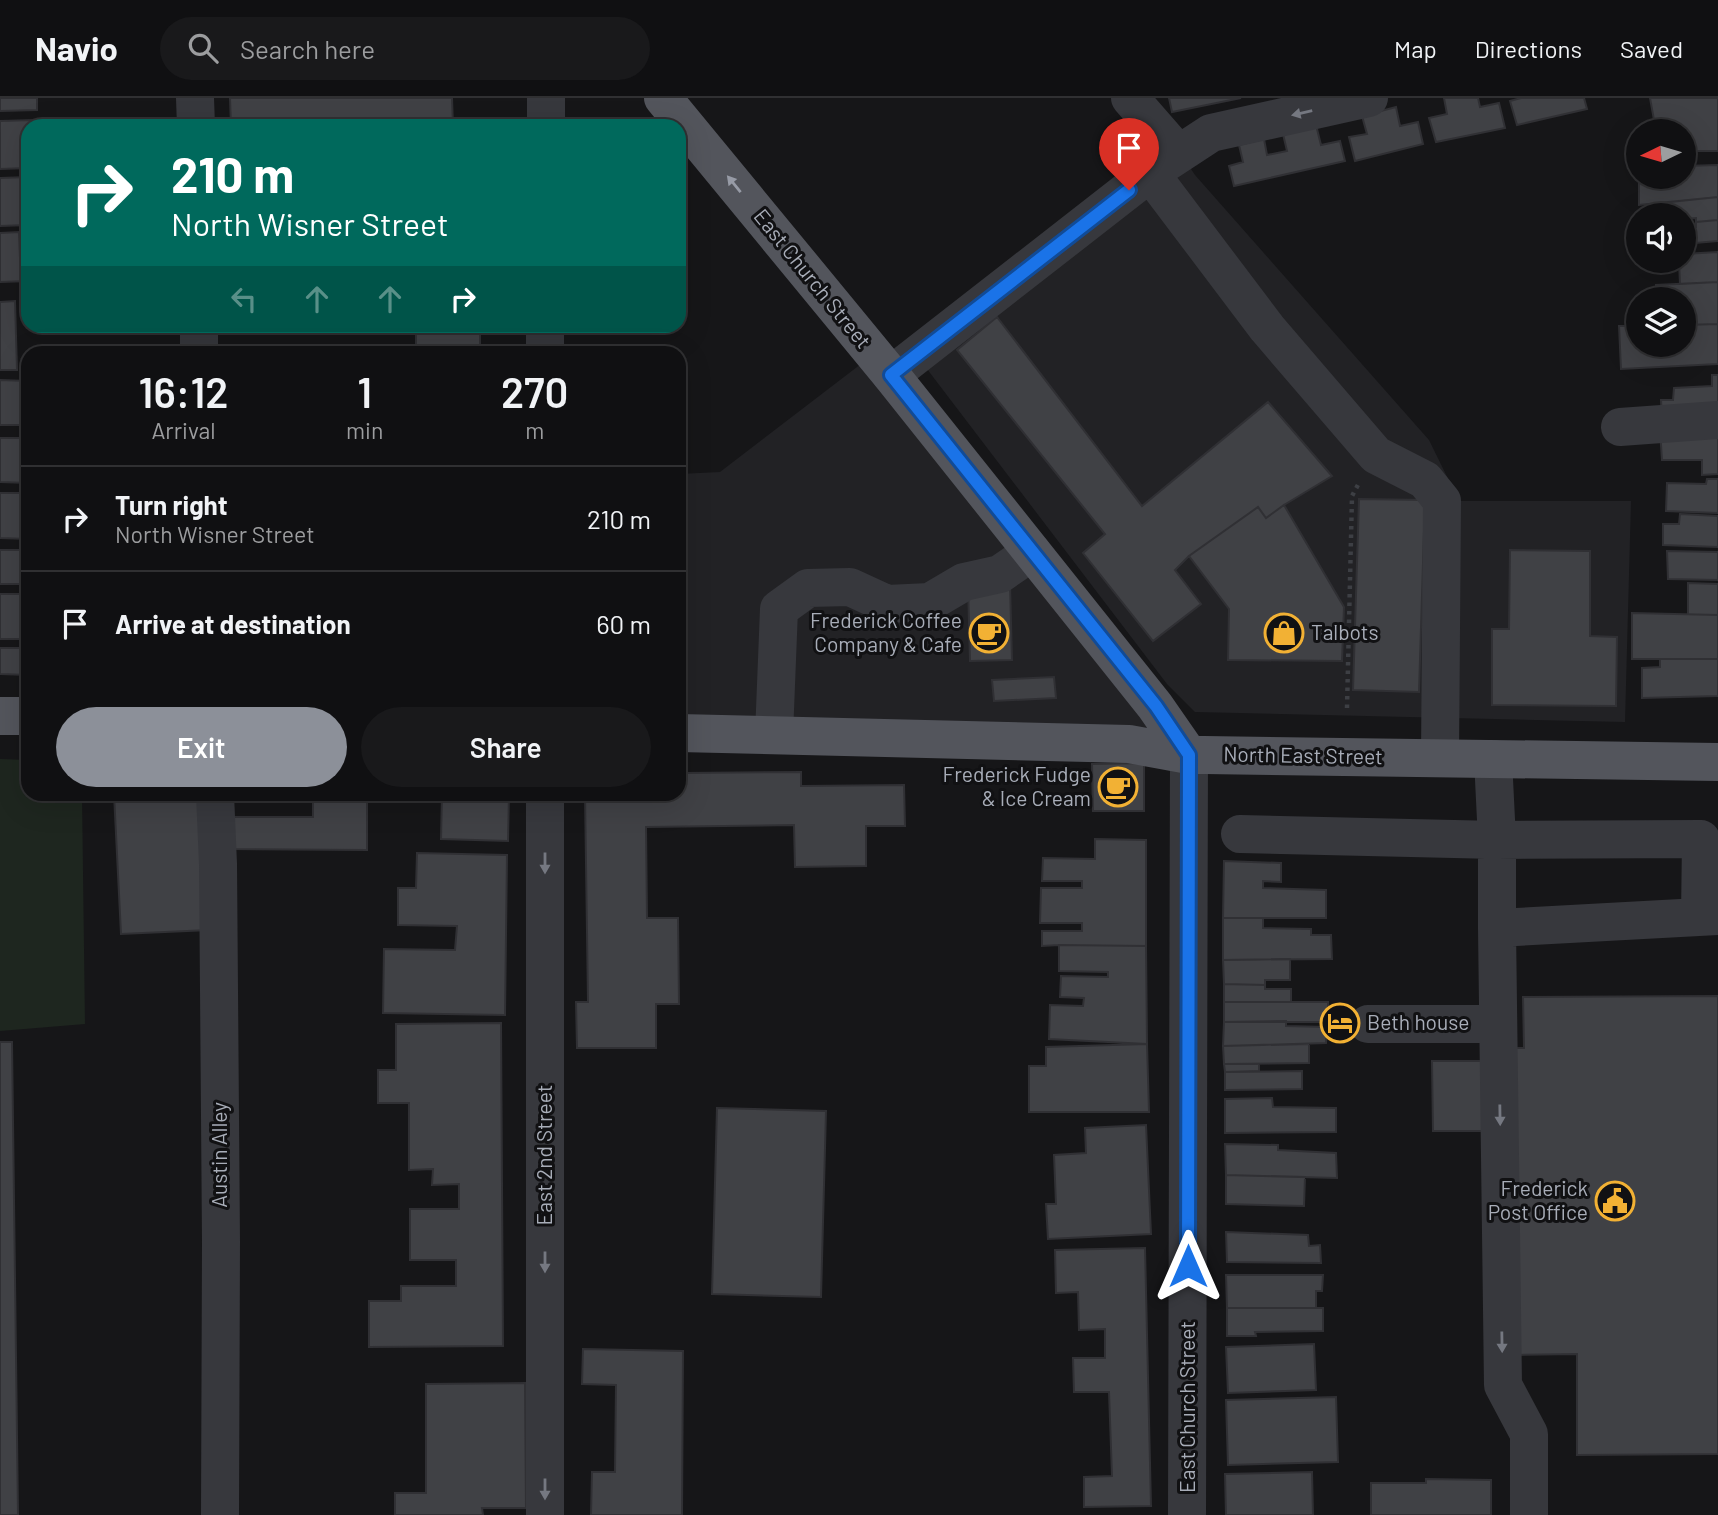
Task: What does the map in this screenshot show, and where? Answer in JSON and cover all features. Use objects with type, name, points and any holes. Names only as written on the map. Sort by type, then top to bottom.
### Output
[{"type":"main road","name":"East Church Street","points":[[663,98],[680,119]]},
{"type":"main road","name":"East Church Street","points":[[686,126],[891,375],[1156,706],[1189,755]]},
{"type":"main road","points":[[0,716],[21,716]]},
{"type":"main road","name":"North East Street","points":[[686,733],[1129,744],[1189,755],[1718,762]]},
{"type":"street","points":[[195,98],[196,119]]},
{"type":"street","points":[[546,98],[546,119]]},
{"type":"street","points":[[1130,98],[1164,163],[1267,328],[1376,455],[1425,480],[1441,501],[1440,758]]},
{"type":"street","points":[[891,375],[1164,163],[1211,133],[1369,98]]},
{"type":"street","points":[[1620,427],[1718,420]]},
{"type":"street","points":[[774,735],[779,609],[808,588],[850,587],[887,604],[930,602],[964,582],[1000,574],[1032,552]]},
{"type":"street","name":"East Church Street","points":[[1187,1515],[1189,755]]},
{"type":"street","points":[[1493,759],[1497,840],[1503,1385],[1530,1434],[1529,1515]]},
{"type":"street","name":"Austin Alley","points":[[215,801],[221,1241],[220,1515]]},
{"type":"street","name":"East 2nd Street","points":[[545,801],[545,1515]]},
{"type":"street","points":[[1241,834],[1497,840],[1701,839],[1709,916],[1497,928]]},
{"type":"street","points":[[1368,1024],[1498,1035]]},
{"type":"path","points":[[1347,708],[1352,496],[1376,455]]},
{"type":"shaded area","points":[[1189,166],[1429,440],[1459,501],[1631,501],[1625,722],[1195,712],[1167,684],[927,369]]},
{"type":"shaded area","points":[[874,354],[1189,755],[686,733],[686,474],[720,472]]},
{"type":"shaded area","points":[[0,759],[21,760],[21,801],[82,801],[85,1024],[0,1031]]},
{"type":"building","points":[[0,98],[37,98],[37,110],[0,111]]},
{"type":"building","points":[[230,98],[452,98],[453,119],[231,119]]},
{"type":"building","points":[[1169,98],[1241,98],[1172,112]]},
{"type":"building","points":[[1444,98],[1478,98],[1480,107],[1499,103],[1505,128],[1436,142],[1429,118],[1447,114]]},
{"type":"building","points":[[1521,98],[1584,98],[1587,109],[1517,125],[1510,101]]},
{"type":"building","points":[[1650,98],[1718,98],[1718,151],[1696,151],[1696,119],[1654,119]]},
{"type":"building","points":[[1396,107],[1400,126],[1418,122],[1423,144],[1355,161],[1349,137],[1367,134],[1362,116]]},
{"type":"building","points":[[21,120],[21,168],[0,169],[0,121]]},
{"type":"building","points":[[1316,125],[1321,145],[1340,141],[1345,161],[1234,186],[1229,166],[1243,162],[1239,145],[1264,139],[1267,155],[1287,151],[1283,134]]},
{"type":"building","points":[[1718,165],[1718,197],[1639,203],[1639,189],[1696,189],[1696,166]]},
{"type":"building","points":[[21,177],[21,225],[0,226],[0,178]]},
{"type":"building","points":[[1718,197],[1718,220],[1696,222],[1696,203],[1660,203]]},
{"type":"building","points":[[1718,220],[1718,241],[1696,243],[1696,222]]},
{"type":"building","points":[[19,232],[21,281],[0,282],[0,233]]},
{"type":"building","points":[[1718,252],[1718,282],[1680,284],[1680,273],[1696,273],[1696,253]]},
{"type":"building","points":[[1718,282],[1718,324],[1696,325],[1696,287],[1656,285]]},
{"type":"building","points":[[15,301],[17,370],[0,370],[0,302]]},
{"type":"building","points":[[997,317],[1142,506],[1268,402],[1332,476],[1266,518],[1258,507],[1189,556],[1175,570],[1201,604],[1153,641],[1083,553],[1105,534],[957,350]]},
{"type":"building","points":[[1718,324],[1718,364],[1621,369],[1619,326],[1626,326],[1626,357],[1696,357],[1696,325]]},
{"type":"building","points":[[416,333],[480,333],[480,346],[416,346]]},
{"type":"building","points":[[1712,375],[1718,375],[1718,414],[1662,418],[1661,400],[1673,400],[1674,388],[1712,386]]},
{"type":"building","points":[[0,380],[21,381],[21,425],[0,425]]},
{"type":"building","points":[[1718,428],[1718,474],[1702,475],[1702,460],[1662,460],[1660,430]]},
{"type":"building","points":[[0,438],[21,438],[21,483],[0,482]]},
{"type":"building","points":[[1707,479],[1718,479],[1718,513],[1666,511],[1667,483],[1706,484]]},
{"type":"building","points":[[0,493],[21,493],[21,539],[0,538]]},
{"type":"building","points":[[1359,499],[1425,500],[1419,692],[1353,690]]},
{"type":"building","points":[[1284,505],[1344,607],[1342,661],[1228,660],[1229,609],[1189,556],[1258,507],[1266,518]]},
{"type":"building","points":[[1680,514],[1718,516],[1718,547],[1663,545],[1663,524],[1679,524]]},
{"type":"building","points":[[0,550],[21,550],[21,584],[0,584]]},
{"type":"building","points":[[1510,550],[1590,551],[1590,636],[1617,637],[1616,706],[1492,705],[1492,629],[1509,629]]},
{"type":"building","points":[[1667,551],[1718,552],[1718,580],[1668,579]]},
{"type":"building","points":[[1688,583],[1718,584],[1718,615],[1688,615]]},
{"type":"building","points":[[1010,584],[1012,660],[970,661],[968,585]]},
{"type":"building","points":[[0,594],[21,594],[21,639],[0,639]]},
{"type":"building","points":[[1632,613],[1718,615],[1718,659],[1632,659]]},
{"type":"building","points":[[0,648],[21,648],[21,675],[0,674]]},
{"type":"building","points":[[1660,659],[1718,659],[1718,696],[1642,698],[1642,668],[1660,667]]},
{"type":"building","points":[[1054,677],[1056,698],[994,701],[992,680]]},
{"type":"building","name":"Frederick Fudge & Ice Cream","points":[[1144,763],[1144,811],[1093,811],[1092,764]]},
{"type":"building","points":[[801,772],[801,786],[904,785],[905,826],[866,826],[866,866],[795,867],[794,825],[646,827],[647,918],[678,918],[679,1004],[656,1004],[656,1048],[577,1048],[576,1002],[588,1002],[585,801],[686,801],[686,773]]},
{"type":"building","points":[[114,801],[202,801],[209,930],[121,934]]},
{"type":"building","points":[[313,801],[367,801],[367,850],[233,849],[233,817],[313,817]]},
{"type":"building","points":[[442,801],[509,801],[508,841],[441,839]]},
{"type":"building","points":[[1095,839],[1146,840],[1146,946],[1042,946],[1042,931],[1082,931],[1082,923],[1040,923],[1041,888],[1082,888],[1082,881],[1042,881],[1043,858],[1095,859]]},
{"type":"building","points":[[417,853],[507,855],[505,1015],[383,1013],[384,949],[455,950],[457,926],[398,925],[398,888],[416,888]]},
{"type":"building","points":[[1224,861],[1281,863],[1281,882],[1263,881],[1263,888],[1326,890],[1326,918],[1223,918]]},
{"type":"building","points":[[1223,918],[1263,918],[1263,928],[1311,929],[1311,935],[1331,935],[1332,959],[1223,960]]},
{"type":"building","points":[[1059,945],[1146,946],[1147,1044],[1049,1039],[1050,1005],[1083,1006],[1084,998],[1060,997],[1061,976],[1108,977],[1108,972],[1059,971]]},
{"type":"building","points":[[1290,959],[1290,980],[1265,980],[1265,985],[1224,984],[1223,960]]},
{"type":"building","points":[[1224,984],[1291,989],[1291,1002],[1224,1002]]},
{"type":"building","name":"Frederick Post Office","points":[[1718,996],[1718,1454],[1577,1455],[1577,1354],[1513,1355],[1511,1048],[1524,1048],[1523,997]]},
{"type":"building","points":[[1224,1002],[1328,1002],[1328,1022],[1224,1022]]},
{"type":"building","points":[[1286,1021],[1286,1026],[1327,1027],[1326,1043],[1223,1046],[1224,1022]]},
{"type":"building","points":[[501,1023],[503,1346],[369,1347],[369,1301],[401,1301],[401,1286],[456,1286],[456,1260],[410,1260],[410,1209],[459,1209],[459,1184],[432,1185],[433,1169],[409,1170],[409,1103],[378,1103],[378,1070],[396,1070],[396,1024]]},
{"type":"building","points":[[0,1042],[12,1042],[18,1515],[0,1515]]},
{"type":"building","points":[[1147,1044],[1149,1112],[1029,1112],[1029,1066],[1046,1066],[1046,1047]]},
{"type":"building","points":[[1309,1044],[1309,1063],[1224,1064],[1223,1046]]},
{"type":"building","points":[[1432,1061],[1483,1061],[1484,1131],[1433,1131]]},
{"type":"building","points":[[1224,1064],[1259,1064],[1259,1071],[1225,1072]]},
{"type":"building","points":[[1302,1071],[1302,1089],[1225,1090],[1225,1072]]},
{"type":"building","points":[[1272,1098],[1273,1107],[1336,1108],[1336,1132],[1225,1133],[1225,1099]]},
{"type":"building","points":[[717,1108],[826,1111],[821,1297],[712,1294]]},
{"type":"building","points":[[1146,1125],[1151,1234],[1048,1239],[1046,1204],[1056,1204],[1054,1155],[1086,1153],[1085,1128]]},
{"type":"building","points":[[1225,1144],[1278,1145],[1278,1150],[1336,1153],[1337,1178],[1226,1175]]},
{"type":"building","points":[[1226,1175],[1305,1177],[1304,1206],[1226,1204]]},
{"type":"building","points":[[1226,1232],[1308,1235],[1309,1246],[1320,1245],[1321,1263],[1227,1262]]},
{"type":"building","points":[[1145,1248],[1151,1506],[1084,1507],[1084,1477],[1112,1476],[1109,1392],[1074,1392],[1073,1358],[1105,1358],[1105,1329],[1079,1330],[1078,1292],[1056,1293],[1055,1250]]},
{"type":"building","points":[[1226,1275],[1323,1275],[1322,1291],[1316,1291],[1316,1308],[1227,1308]]},
{"type":"building","points":[[1227,1308],[1323,1308],[1323,1331],[1255,1332],[1256,1336],[1227,1336]]},
{"type":"building","points":[[1314,1344],[1316,1390],[1228,1393],[1226,1347]]},
{"type":"building","points":[[583,1349],[683,1351],[682,1515],[591,1515],[592,1472],[615,1472],[616,1385],[582,1384]]},
{"type":"building","points":[[525,1383],[526,1508],[482,1508],[483,1515],[395,1515],[395,1493],[426,1493],[426,1384]]},
{"type":"building","points":[[1336,1397],[1338,1462],[1228,1465],[1226,1400]]},
{"type":"building","points":[[1312,1472],[1313,1515],[1226,1515],[1225,1474]]},
{"type":"building","points":[[1426,1479],[1491,1480],[1491,1515],[1371,1515],[1371,1483],[1426,1483]]},
{"type":"place","name":"Frederick Coffee Company & Cafe","points":[[989,633]]},
{"type":"place","name":"Talbots","points":[[1284,633]]},
{"type":"place","name":"Frederick Fudge & Ice Cream","points":[[1118,787]]},
{"type":"place","name":"Beth house","points":[[1340,1023]]},
{"type":"place","name":"Frederick Post Office","points":[[1615,1201]]},
{"type":"route","points":[[1129,190],[891,375],[1156,706],[1189,755],[1188,1266]]}]
